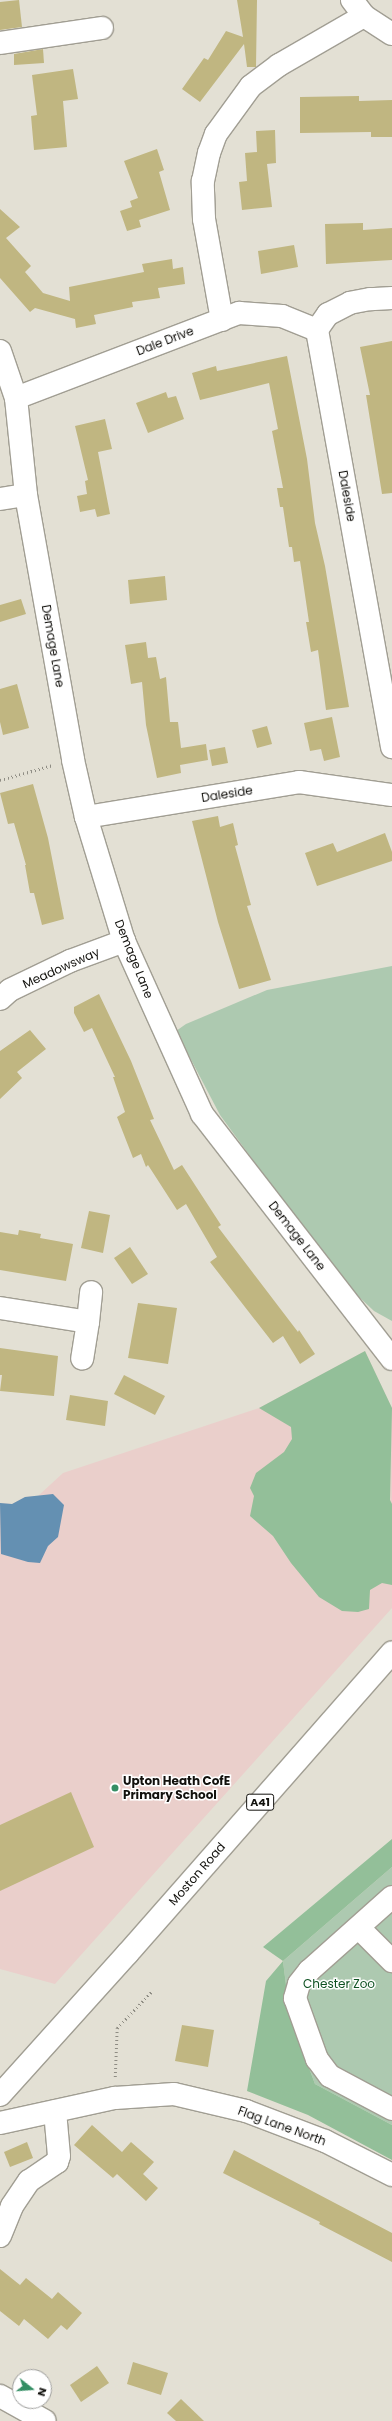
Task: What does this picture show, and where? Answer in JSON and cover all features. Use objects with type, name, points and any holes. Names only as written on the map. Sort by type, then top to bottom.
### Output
[{"type":"main road","points":[[222,320],[204,219],[204,181],[209,154],[216,134],[251,86],[358,8],[392,34]]},
{"type":"main road","points":[[0,43],[102,28]]},
{"type":"main road","points":[[317,330],[328,314],[350,303],[370,299],[392,298]]},
{"type":"main road","name":"Dale Drive","points":[[16,398],[239,313],[282,316],[317,330]]},
{"type":"main road","name":"Daleside","points":[[317,330],[392,747]]},
{"type":"main road","name":"Demage Lane","points":[[0,351],[16,398],[26,495],[72,760],[86,817],[124,941],[202,1114],[392,1359]]},
{"type":"main road","points":[[0,499],[26,495]]},
{"type":"main road","name":"Daleside","points":[[86,817],[299,782],[392,795]]},
{"type":"main road","name":"Meadowsway","points":[[0,999],[10,990],[70,962],[124,941]]},
{"type":"main road","points":[[82,1359],[91,1292]]},
{"type":"main road","points":[[0,1308],[88,1322]]},
{"type":"main road","name":"Moston Road","points":[[0,2095],[128,1953],[392,1652]]},
{"type":"main road","points":[[392,1897],[383,1902],[359,1928],[309,1971],[299,1984],[295,1998],[317,2058],[330,2076],[392,2109]]},
{"type":"main road","points":[[359,1928],[392,1961]]},
{"type":"main road","name":"Flag Lane North","points":[[0,2123],[114,2098],[174,2094],[246,2111],[325,2141],[392,2175]]},
{"type":"main road","points":[[0,2236],[12,2206],[29,2181],[57,2162],[59,2156],[55,2111]]},
{"type":"main road","points":[[0,2396],[45,2421]]},
{"type":"path","points":[[0,780],[72,760]]},
{"type":"path","points":[[114,2098],[117,2028],[153,1990]]},
{"type":"shaded area","name":"Upton Heath CofE Primary School","points":[[365,1351],[392,1408],[392,1608],[55,1984],[0,1969],[0,1503],[12,1504],[25,1497],[38,1496],[63,1473],[259,1408]]},
{"type":"green space","points":[[392,966],[392,1321],[374,1311],[340,1279],[220,1115],[176,1031],[186,1024],[267,990]]},
{"type":"green space","points":[[365,1351],[392,1408],[390,1500],[392,1504],[392,1585],[382,1583],[370,1590],[369,1609],[358,1612],[342,1611],[319,1597],[291,1563],[273,1536],[250,1516],[254,1496],[250,1488],[256,1473],[284,1452],[292,1439],[291,1427],[259,1408]]},
{"type":"green space","points":[[392,1839],[392,1867],[283,1961],[263,1947]]},
{"type":"green space","name":"Chester Zoo","points":[[392,1867],[392,2125],[315,2084],[290,2017],[283,1961]]},
{"type":"green space","points":[[283,1961],[290,2017],[315,2084],[392,2125],[392,2160],[308,2115],[247,2091],[266,1981]]},
{"type":"water","points":[[53,1494],[64,1505],[58,1537],[48,1546],[40,1563],[28,1562],[1,1554],[0,1503],[12,1504],[25,1497]]},
{"type":"building","points":[[19,0],[22,27],[0,30],[0,2]]},
{"type":"building","points":[[237,0],[257,0],[256,67],[247,67],[244,44],[200,102],[182,89],[204,58],[208,60],[226,31],[243,37]]},
{"type":"building","points":[[43,49],[44,63],[14,65],[14,54]]},
{"type":"building","points":[[73,69],[78,99],[63,101],[67,147],[34,150],[31,116],[37,115],[32,75]]},
{"type":"building","points":[[359,96],[359,101],[392,100],[392,137],[371,137],[371,132],[300,133],[300,97]]},
{"type":"building","points":[[275,130],[276,163],[267,164],[272,207],[242,210],[239,182],[247,181],[245,153],[257,152],[256,131]]},
{"type":"building","points":[[157,149],[164,170],[159,172],[170,210],[139,220],[141,227],[127,231],[120,211],[132,207],[130,201],[138,198],[124,161]]},
{"type":"building","points":[[0,209],[20,227],[6,238],[31,266],[25,272],[43,293],[70,301],[69,287],[144,272],[142,264],[172,259],[173,269],[183,267],[185,284],[158,288],[160,298],[132,302],[133,307],[94,315],[96,324],[76,328],[75,319],[35,308],[30,312],[0,278]]},
{"type":"building","points":[[363,223],[363,230],[392,228],[392,260],[326,264],[325,224]]},
{"type":"building","points":[[294,245],[298,267],[261,274],[258,251]]},
{"type":"building","points":[[392,341],[392,493],[382,494],[366,395],[370,395],[360,347]]},
{"type":"building","points":[[287,356],[307,459],[315,523],[325,566],[349,707],[326,710],[318,650],[311,652],[306,622],[309,622],[300,561],[294,562],[292,547],[289,547],[283,507],[280,507],[277,488],[283,488],[272,431],[278,429],[269,383],[200,400],[192,373],[216,366],[217,371]]},
{"type":"building","points":[[166,392],[168,398],[176,396],[184,419],[148,433],[136,403]]},
{"type":"building","points":[[105,419],[112,449],[98,452],[110,514],[97,517],[95,509],[80,512],[77,496],[87,494],[85,481],[88,480],[75,426]]},
{"type":"building","points":[[165,576],[167,600],[130,604],[128,580]]},
{"type":"building","points":[[21,599],[26,614],[0,622],[0,605]]},
{"type":"building","points":[[146,642],[148,658],[156,657],[160,679],[166,677],[170,722],[178,722],[181,748],[206,744],[208,760],[180,765],[181,773],[157,778],[146,725],[142,682],[131,684],[125,645]]},
{"type":"building","points":[[17,684],[29,728],[3,735],[0,722],[0,689]]},
{"type":"building","points":[[332,717],[340,757],[324,761],[321,749],[310,751],[304,723]]},
{"type":"building","points":[[267,726],[272,744],[257,748],[252,730]]},
{"type":"building","points":[[225,747],[228,763],[212,766],[209,750]]},
{"type":"building","points":[[33,784],[48,838],[64,919],[42,925],[34,893],[30,893],[26,865],[14,823],[8,824],[0,793]]},
{"type":"building","points":[[218,816],[220,827],[233,823],[238,845],[235,846],[251,905],[247,906],[271,980],[239,989],[218,922],[192,821]]},
{"type":"building","points":[[385,833],[392,852],[392,861],[317,886],[305,853],[333,843],[337,852]]},
{"type":"building","points":[[99,994],[131,1061],[154,1119],[150,1120],[174,1170],[182,1165],[221,1225],[218,1227],[298,1332],[299,1330],[315,1354],[300,1364],[283,1336],[273,1343],[210,1262],[217,1257],[186,1204],[177,1210],[148,1165],[146,1167],[141,1154],[133,1158],[117,1117],[125,1112],[113,1077],[115,1077],[92,1028],[84,1032],[74,1013],[74,1007]]},
{"type":"building","points":[[30,1030],[46,1049],[17,1072],[22,1078],[0,1099],[0,1051]]},
{"type":"building","points":[[89,1211],[110,1215],[103,1253],[81,1248]]},
{"type":"building","points":[[19,1230],[41,1234],[40,1238],[73,1244],[66,1281],[0,1270],[0,1232],[18,1235]]},
{"type":"building","points":[[130,1247],[148,1274],[132,1284],[114,1258]]},
{"type":"building","points":[[138,1303],[177,1308],[168,1364],[128,1358]]},
{"type":"building","points":[[0,1348],[58,1356],[54,1396],[0,1391],[2,1375],[0,1375]]},
{"type":"building","points":[[124,1375],[165,1396],[155,1415],[114,1394]]},
{"type":"building","points":[[70,1395],[108,1401],[105,1426],[66,1420]]},
{"type":"building","points":[[71,1792],[94,1847],[0,1891],[0,1825]]},
{"type":"building","points":[[182,2025],[214,2030],[208,2067],[175,2061]]},
{"type":"building","points":[[92,2125],[122,2152],[131,2142],[154,2162],[143,2174],[158,2188],[146,2201],[117,2174],[113,2178],[74,2145]]},
{"type":"building","points":[[27,2142],[33,2158],[10,2167],[4,2152]]},
{"type":"building","points":[[234,2150],[392,2233],[392,2262],[319,2224],[320,2222],[223,2173]]},
{"type":"building","points":[[0,2269],[20,2285],[26,2278],[52,2299],[58,2292],[82,2313],[67,2330],[61,2325],[48,2339],[24,2319],[19,2326],[0,2311]]},
{"type":"building","points":[[133,2362],[168,2373],[161,2395],[127,2384]]},
{"type":"building","points":[[97,2366],[109,2383],[81,2402],[70,2385]]},
{"type":"building","points":[[181,2399],[204,2421],[176,2421],[167,2413]]},
{"type":"place","name":"Upton Heath CofE Primary School","points":[[115,1788]]}]
